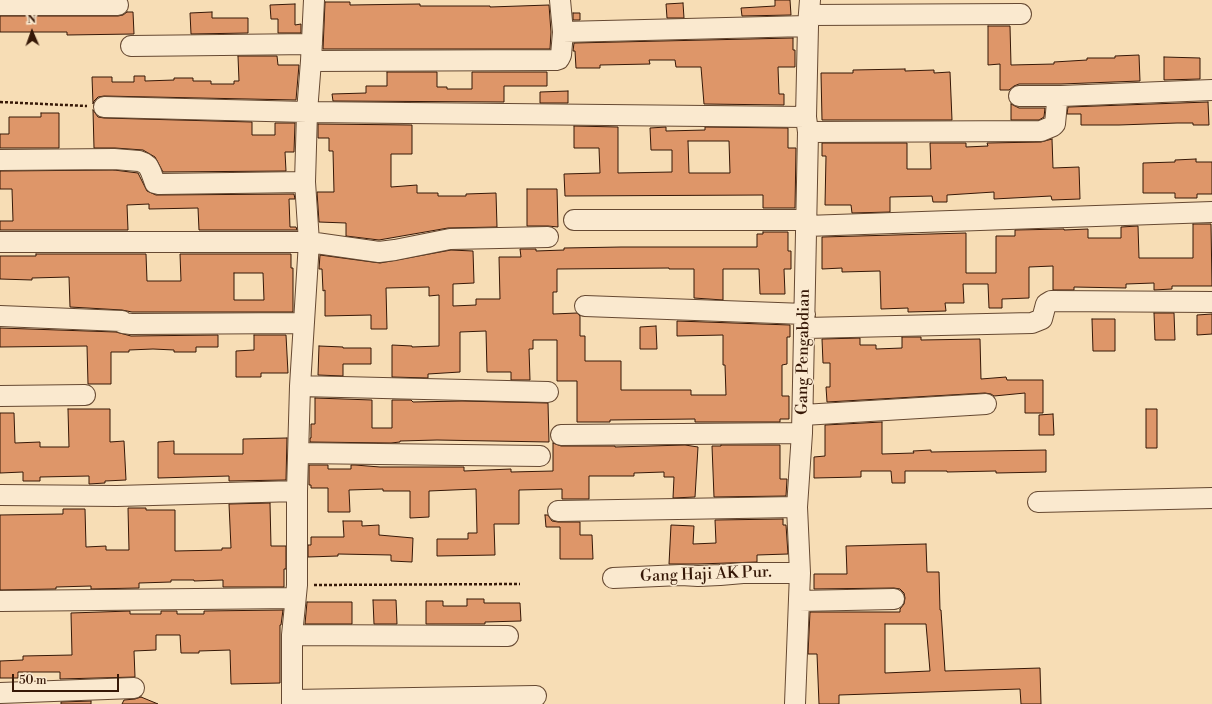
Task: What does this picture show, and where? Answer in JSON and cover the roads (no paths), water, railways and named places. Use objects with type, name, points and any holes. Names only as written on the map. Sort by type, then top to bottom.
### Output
[{"type":"street","points":[[314,0],[312,53],[307,112],[305,182],[309,242],[300,386],[296,591],[292,636],[292,702],[536,696]]},
{"type":"street","points":[[131,46],[556,60],[559,59],[561,55],[563,32],[560,0]]},
{"type":"street","points":[[0,5],[118,5]]},
{"type":"street","points":[[563,32],[809,13],[1021,14]]},
{"type":"street","name":"Gang Pengabdian","points":[[795,704],[800,573],[797,507],[802,424],[805,321],[809,13]]},
{"type":"street","points":[[1019,96],[1062,96],[1212,90]]},
{"type":"street","points":[[104,106],[1041,131],[1055,124],[1057,102],[1062,96]]},
{"type":"street","points":[[0,160],[114,159],[139,161],[148,166],[155,183],[159,184],[305,182]]},
{"type":"street","points":[[574,220],[806,223],[1212,212]]},
{"type":"street","points":[[0,242],[309,242],[379,252],[450,239],[548,237]]},
{"type":"street","points":[[585,306],[805,321],[1032,323],[1042,319],[1046,304],[1050,301],[1212,302]]},
{"type":"street","points":[[0,316],[122,321],[123,323],[131,324],[304,323]]},
{"type":"street","points":[[300,386],[548,392]]},
{"type":"street","points":[[0,396],[85,395]]},
{"type":"street","points":[[561,435],[802,424],[986,404]]},
{"type":"street","points":[[299,453],[540,456]]},
{"type":"street","points":[[0,495],[117,496],[298,491]]},
{"type":"street","points":[[1038,502],[1212,498]]},
{"type":"street","points":[[558,511],[797,507]]},
{"type":"street","name":"Gang Haji AK Pur.","points":[[613,578],[681,575],[720,576],[743,573],[800,573]]},
{"type":"street","points":[[0,601],[296,591]]},
{"type":"street","points":[[799,601],[894,599]]},
{"type":"street","points":[[292,636],[508,636]]},
{"type":"street","points":[[0,693],[134,688]]}]
